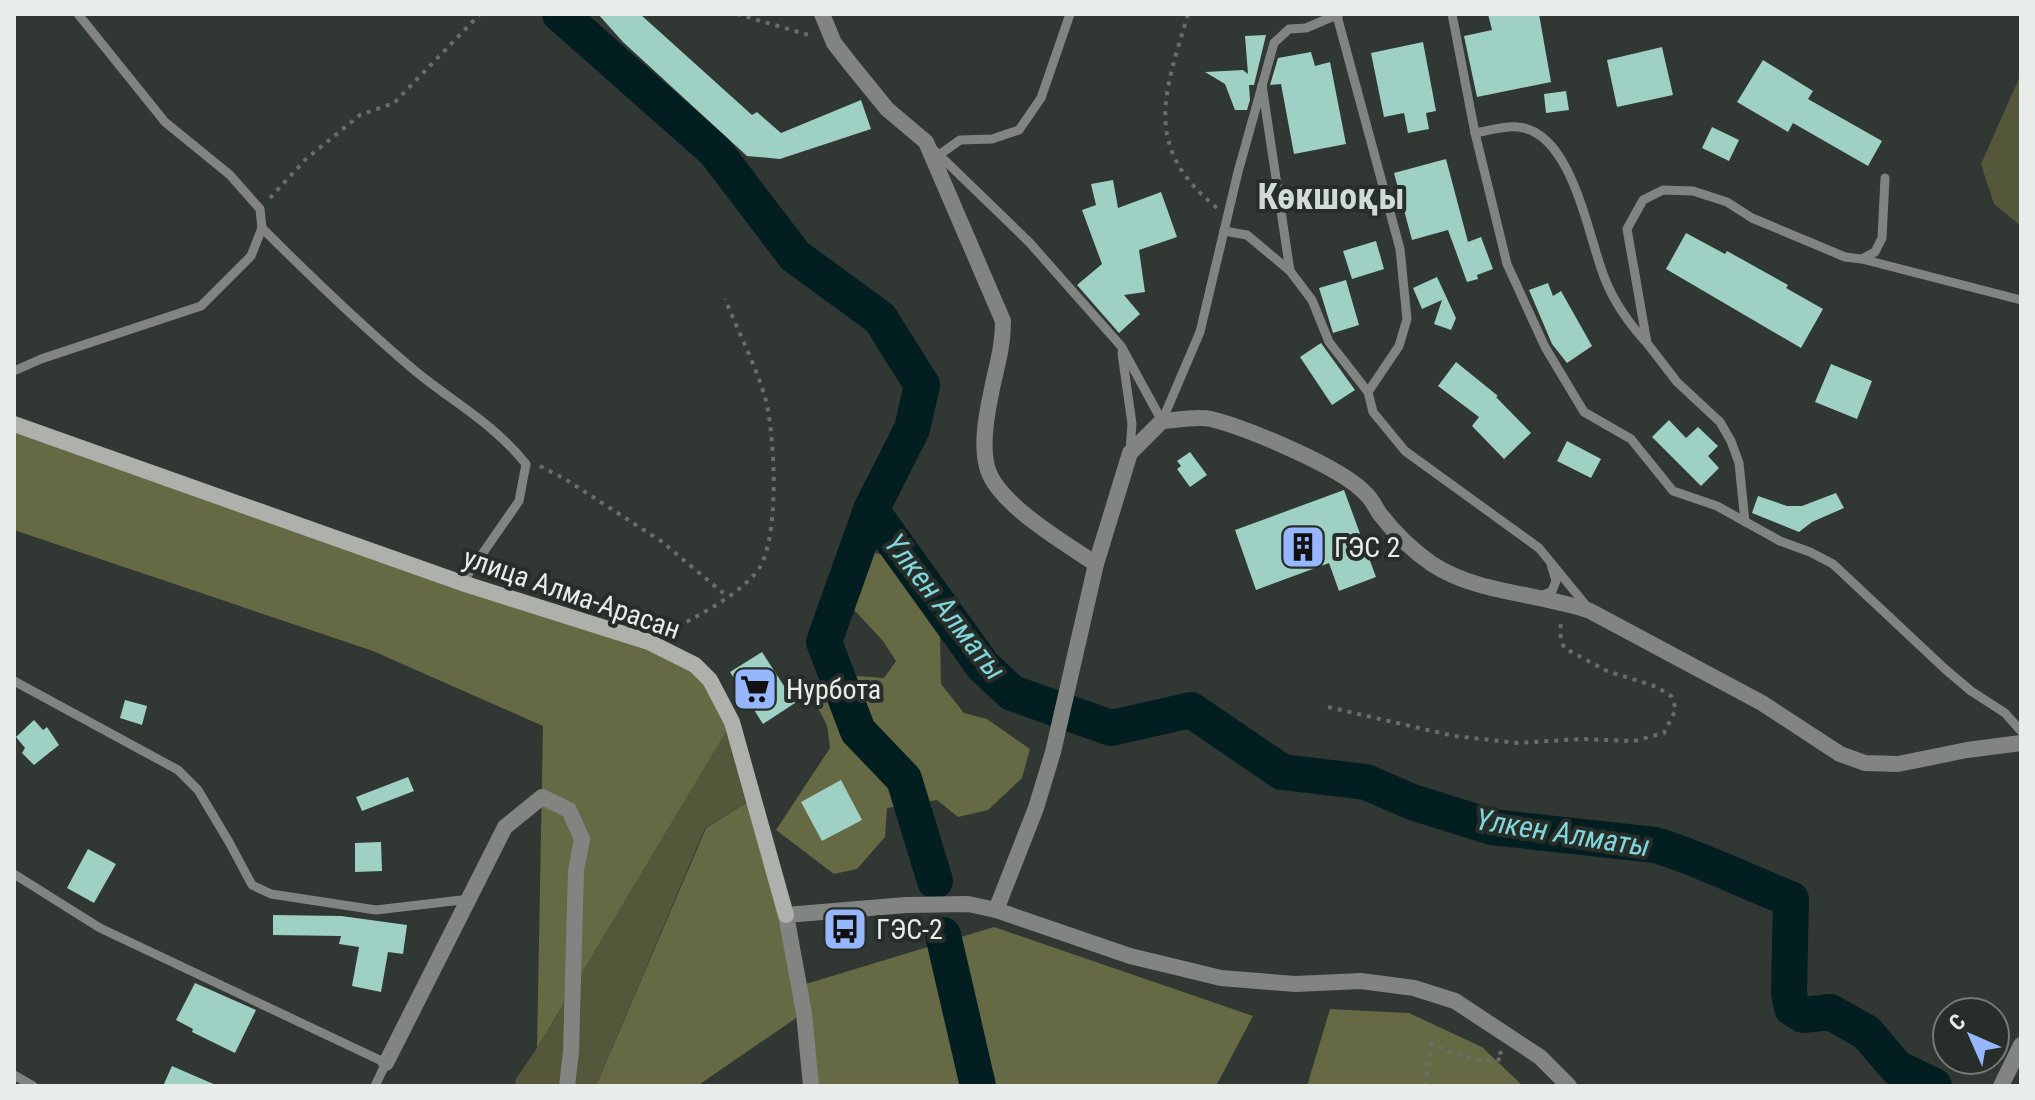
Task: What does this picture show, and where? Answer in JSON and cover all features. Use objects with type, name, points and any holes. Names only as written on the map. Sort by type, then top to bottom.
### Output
[{"type":"main road","name":"улица Алма-Арасан","points":[[14,424],[462,583],[649,642],[695,665],[710,680],[732,722],[786,915]]},
{"type":"street","points":[[822,14],[834,43],[887,109],[926,142],[1003,321],[1003,348],[991,393],[986,429],[985,452],[989,474],[1010,500],[1034,521],[1096,564]]},
{"type":"street","points":[[996,910],[1036,808],[1053,752],[1096,564],[1130,453],[1162,421],[1209,419],[1263,438],[1341,473],[1365,493],[1400,535],[1432,564],[1462,579],[1562,601],[1590,611],[1762,703],[1840,754],[1865,763],[1898,764],[2021,743]]},
{"type":"street","points":[[386,1063],[505,827],[542,797],[569,810],[582,839],[576,871],[571,1052],[567,1086]]},
{"type":"street","points":[[786,915],[906,905],[968,904],[996,910],[1130,956],[1221,978],[1295,984],[1361,981],[1414,988],[1455,1001],[1540,1057],[1569,1086]]},
{"type":"street","name":"улица Алма-Арасан","points":[[786,915],[804,1013],[811,1086]]},
{"type":"street","points":[[2004,1079],[2021,1045]]},
{"type":"lane","points":[[14,371],[41,359],[201,306],[251,256],[262,228],[260,209],[230,175],[165,122],[78,14]]},
{"type":"lane","points":[[939,155],[960,140],[992,139],[1019,130],[1041,98],[1070,14]]},
{"type":"lane","points":[[1452,14],[1475,133],[1507,264],[1545,347],[1584,412],[1631,439],[1673,491],[1717,506],[1833,564],[1945,669],[2005,713],[2021,731]]},
{"type":"lane","points":[[1162,421],[1200,332],[1274,43],[1289,29],[1306,28],[1338,15],[1400,249],[1407,319],[1399,346],[1368,392]]},
{"type":"lane","points":[[1262,85],[1290,271]]},
{"type":"lane","points":[[1475,133],[1517,126],[1538,134],[1557,153],[1576,191],[1605,281],[1627,321],[1677,382],[1720,422],[1731,441],[1739,463],[1745,522]]},
{"type":"lane","points":[[926,142],[1029,242],[1121,346],[1162,421]]},
{"type":"lane","points":[[1862,259],[1875,252],[1882,238],[1885,178]]},
{"type":"lane","points":[[1647,343],[1627,229],[1643,200],[1663,190],[1693,191],[1727,202],[1765,224],[1845,257],[2021,300]]},
{"type":"lane","points":[[262,228],[362,326],[421,375],[470,410],[510,445],[526,464],[519,501],[462,583]]},
{"type":"lane","points":[[1224,231],[1247,235],[1290,271],[1312,300],[1329,342],[1368,392],[1373,412],[1405,451],[1539,548],[1590,611]]},
{"type":"lane","points":[[1121,346],[1132,424],[1130,453]]},
{"type":"lane","points":[[1541,596],[1552,591],[1556,581],[1551,562]]},
{"type":"lane","points":[[14,681],[178,770],[198,790],[252,885],[271,894],[376,910],[470,899]]},
{"type":"lane","points":[[14,874],[100,928],[386,1063],[375,1086]]},
{"type":"lane","points":[[14,1075],[33,1086]]},
{"type":"path","points":[[260,209],[306,159],[360,115],[394,103],[480,14]]},
{"type":"path","points":[[737,14],[834,43]]},
{"type":"path","points":[[1188,14],[1170,75],[1164,118],[1169,147],[1179,170],[1200,194],[1228,217]]},
{"type":"path","points":[[649,642],[728,597],[757,572],[770,542],[773,457],[766,401],[725,299]]},
{"type":"path","points":[[526,464],[546,467],[661,541],[728,597]]},
{"type":"path","points":[[1328,707],[1454,736],[1518,743],[1581,739],[1634,741],[1664,733],[1676,709],[1671,696],[1657,687],[1607,671],[1564,648],[1560,634],[1562,601]]},
{"type":"path","points":[[1425,1086],[1432,1044],[1455,1055],[1476,1057],[1485,1062],[1502,1059],[1493,1026]]},
{"type":"green space","points":[[2021,74],[2021,226],[1994,204],[1981,164]]},
{"type":"green space","points":[[14,424],[649,642],[710,680],[732,722],[537,1048],[543,726],[373,651],[14,530]]},
{"type":"green space","points":[[872,552],[889,557],[940,635],[941,684],[964,713],[987,719],[1030,749],[1022,778],[988,810],[958,817],[937,800],[887,808],[885,837],[857,869],[834,874],[776,830],[830,748],[827,725],[811,695],[857,676],[884,678],[896,661],[883,641],[846,601]]},
{"type":"green space","points":[[732,722],[754,798],[705,828],[596,1086],[514,1086],[516,1079]]},
{"type":"green space","points":[[754,798],[799,986],[994,927],[1253,1016],[1216,1086],[811,1086],[802,1014],[697,1086],[596,1086],[706,828]]},
{"type":"green space","points":[[1330,1009],[1409,1013],[1482,1047],[1523,1086],[1307,1086]]},
{"type":"building","points":[[598,14],[640,14],[752,115],[757,112],[781,133],[861,100],[871,129],[780,159],[747,156],[623,42]]},
{"type":"building","points":[[1488,14],[1539,14],[1551,82],[1477,97],[1464,36],[1492,30]]},
{"type":"building","points":[[1266,35],[1254,85],[1249,85],[1247,110],[1235,110],[1225,84],[1205,72],[1243,70],[1248,74],[1245,36]]},
{"type":"building","points":[[1423,42],[1436,111],[1426,113],[1429,129],[1408,133],[1404,113],[1384,117],[1371,53]]},
{"type":"building","points":[[1662,47],[1673,95],[1617,107],[1607,60]]},
{"type":"building","points":[[1311,52],[1315,66],[1330,62],[1346,144],[1294,154],[1281,84],[1270,85],[1278,58]]},
{"type":"building","points":[[1763,60],[1813,91],[1808,99],[1882,141],[1868,166],[1793,123],[1788,132],[1737,102]]},
{"type":"building","points":[[1566,91],[1569,110],[1546,113],[1544,94]]},
{"type":"building","points":[[1712,127],[1739,140],[1729,161],[1702,148]]},
{"type":"building","points":[[1446,159],[1468,242],[1481,237],[1493,269],[1467,282],[1448,230],[1412,240],[1394,173]]},
{"type":"building","points":[[1113,180],[1118,208],[1161,192],[1177,237],[1139,250],[1145,292],[1124,295],[1140,314],[1119,333],[1077,285],[1102,264],[1082,210],[1096,205],[1091,184]]},
{"type":"building","points":[[1686,233],[1725,254],[1727,251],[1788,285],[1786,288],[1823,309],[1801,348],[1666,269]]},
{"type":"building","points":[[1376,241],[1384,269],[1352,279],[1343,251]]},
{"type":"building","points":[[1437,277],[1456,318],[1451,330],[1434,324],[1442,300],[1422,309],[1413,288]]},
{"type":"building","points":[[1346,280],[1359,325],[1333,333],[1319,288]]},
{"type":"building","points":[[1548,283],[1553,296],[1561,291],[1592,346],[1567,363],[1552,344],[1529,290]]},
{"type":"building","points":[[1321,343],[1355,390],[1332,405],[1300,357]]},
{"type":"building","points":[[1456,362],[1498,396],[1531,433],[1504,459],[1472,426],[1479,417],[1438,386]]},
{"type":"building","points":[[1831,364],[1872,381],[1857,419],[1815,402]]},
{"type":"building","points":[[1669,420],[1686,438],[1698,427],[1718,446],[1708,456],[1719,468],[1701,486],[1652,437]]},
{"type":"building","points":[[1567,441],[1601,459],[1591,478],[1557,461]]},
{"type":"building","points":[[1190,452],[1207,475],[1190,487],[1177,469],[1181,466],[1177,461]]},
{"type":"building","name":"ГЭС 2","points":[[1344,490],[1376,577],[1339,591],[1329,563],[1256,590],[1235,530]]},
{"type":"building","points":[[1836,493],[1844,508],[1812,522],[1799,532],[1752,513],[1758,496],[1787,506],[1802,506]]},
{"type":"building","points":[[762,652],[795,703],[763,724],[730,672]]},
{"type":"building","points":[[125,700],[147,706],[142,725],[120,718]]},
{"type":"building","points":[[34,720],[43,730],[47,727],[59,745],[34,765],[22,753],[25,748],[16,737]]},
{"type":"building","points":[[408,777],[414,791],[362,811],[356,797]]},
{"type":"building","points":[[841,780],[862,820],[822,841],[801,802]]},
{"type":"building","points":[[381,842],[382,871],[355,872],[355,843]]},
{"type":"building","points":[[88,849],[116,864],[94,903],[67,888]]},
{"type":"building","points":[[273,915],[341,916],[407,925],[403,954],[388,952],[381,992],[352,986],[359,947],[339,944],[341,936],[273,935]]},
{"type":"building","points":[[195,983],[256,1010],[235,1053],[192,1032],[193,1029],[176,1020]]},
{"type":"building","points":[[172,1066],[218,1086],[163,1086]]},
{"type":"waterway","name":"Үлкен Алматы","points":[[560,14],[715,151],[795,256],[880,318],[922,385],[912,429],[871,510],[983,666],[1012,693],[1111,728],[1191,710],[1282,772],[1366,782],[1412,802],[1492,827],[1655,845],[1791,899],[1789,993],[1792,1008],[1803,1015],[1830,1012],[1866,1032],[1897,1068],[1934,1086]]},
{"type":"waterway","points":[[871,510],[824,642],[858,731],[904,779],[935,881]]},
{"type":"waterway","points":[[943,935],[978,1086]]},
{"type":"place","name":"ГЭС 2","points":[[1303,547]]},
{"type":"place","name":"Нурбота","points":[[755,689]]},
{"type":"place","name":"ГЭС-2","points":[[845,929]]},
{"type":"district","name":"Көкшоқы","points":[[1331,196]]}]
